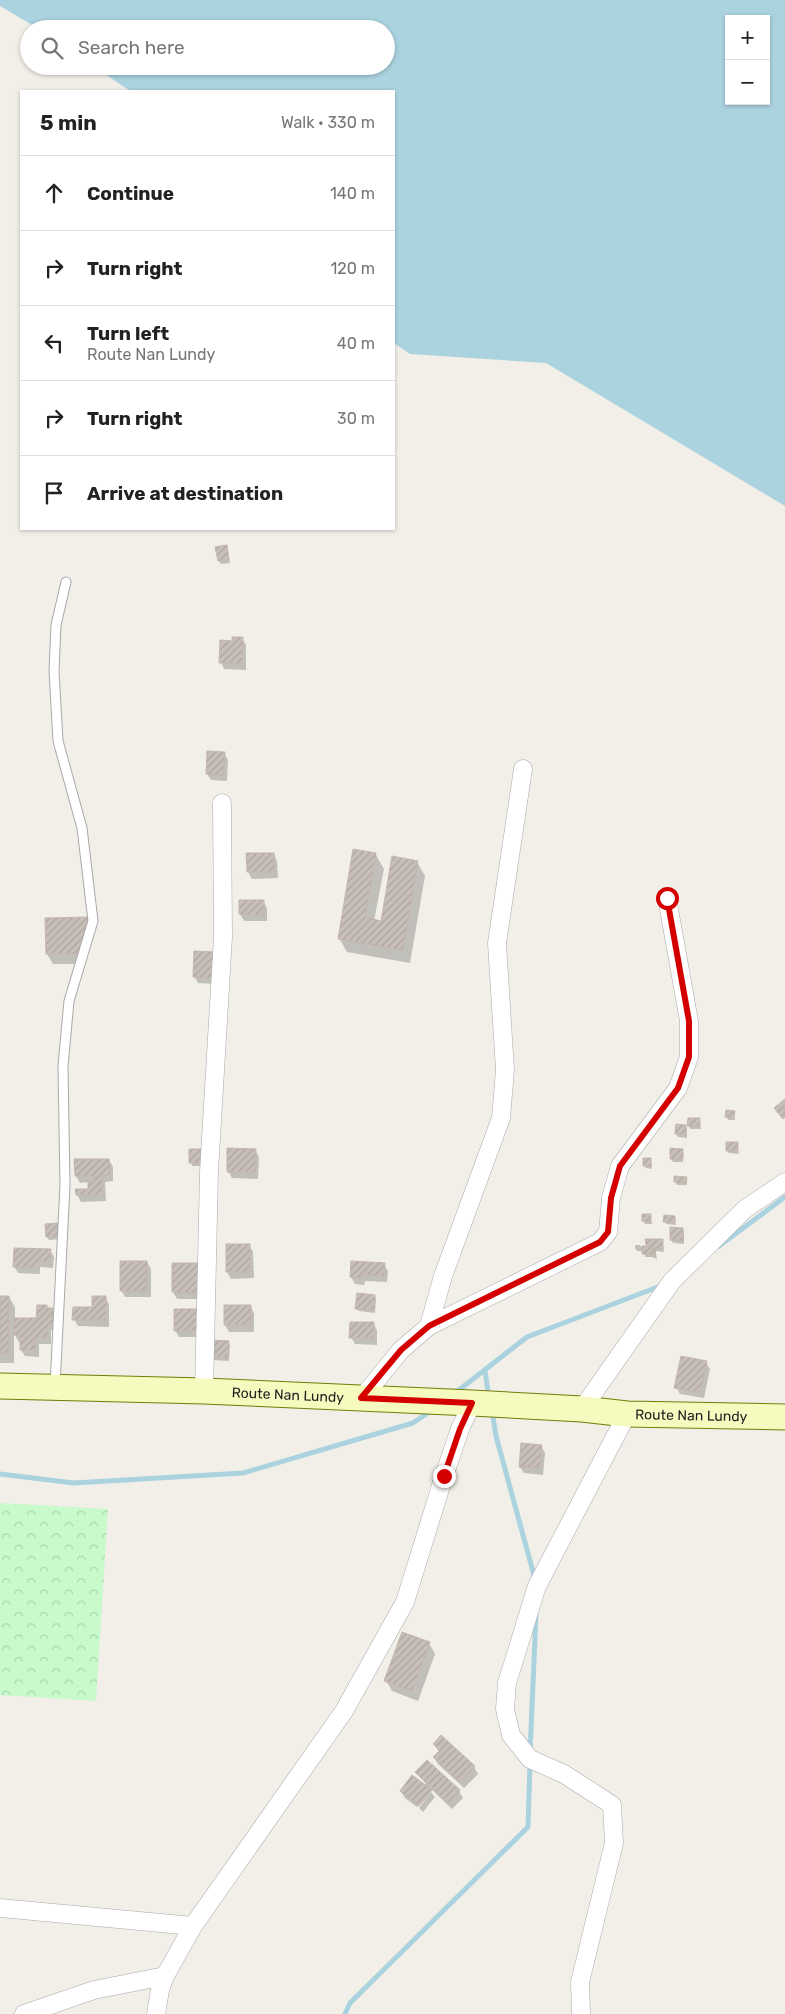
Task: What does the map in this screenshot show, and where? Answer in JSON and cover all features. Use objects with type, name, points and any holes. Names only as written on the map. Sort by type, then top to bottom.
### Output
[{"type":"main road","name":"Route Nan Lundy","points":[[0,1386],[204,1391],[361,1398],[582,1409],[627,1414],[785,1417]]},
{"type":"street","points":[[429,1326],[443,1276],[501,1118],[505,1070],[497,943],[523,769]]},
{"type":"street","points":[[204,1391],[209,1172],[223,937],[222,803]]},
{"type":"street","points":[[361,1398],[401,1350],[429,1326],[600,1242],[608,1232],[611,1198],[620,1166],[678,1088],[689,1057],[689,1021],[667,898]]},
{"type":"street","points":[[582,1409],[672,1281],[745,1209],[785,1182]]},
{"type":"street","points":[[156,2014],[160,1990],[165,1976],[194,1926],[344,1711],[406,1602],[444,1476],[460,1429],[472,1403]]},
{"type":"street","points":[[581,2014],[580,1982],[614,1842],[612,1805],[564,1774],[530,1759],[511,1735],[505,1709],[507,1683],[537,1586],[627,1414]]},
{"type":"street","points":[[0,1908],[194,1926]]},
{"type":"street","points":[[24,2014],[94,1990],[165,1976]]},
{"type":"lane","points":[[54,1387],[65,1185],[63,1066],[68,1001],[93,921],[82,828],[58,740],[54,671],[56,625],[66,582]]},
{"type":"green space","points":[[0,1503],[108,1509],[96,1701],[0,1695]]},
{"type":"water","points":[[0,0],[785,0],[785,506],[546,363],[410,354],[395,344],[395,90],[129,90],[106,75],[395,75],[395,20],[24,20],[0,6]]},
{"type":"building","points":[[227,545],[229,560],[218,561],[215,547]]},
{"type":"building","points":[[232,637],[243,637],[242,663],[219,663],[220,640],[232,641]]},
{"type":"building","points":[[207,751],[225,752],[223,775],[206,774]]},
{"type":"building","points":[[353,849],[376,853],[365,917],[381,921],[392,856],[418,861],[403,950],[338,939]]},
{"type":"building","points":[[246,853],[274,853],[274,872],[247,872]]},
{"type":"building","points":[[239,900],[264,900],[264,915],[239,914]]},
{"type":"building","points":[[89,917],[80,953],[46,954],[45,918]]},
{"type":"building","points":[[194,951],[216,952],[214,978],[193,977]]},
{"type":"building","points":[[785,1099],[785,1117],[783,1119],[774,1108]]},
{"type":"building","points":[[726,1110],[735,1111],[734,1117],[725,1117]]},
{"type":"building","points":[[688,1118],[700,1118],[700,1126],[687,1126]]},
{"type":"building","points":[[676,1124],[686,1125],[686,1135],[675,1134]]},
{"type":"building","points":[[726,1142],[738,1142],[738,1151],[726,1151]]},
{"type":"building","points":[[227,1148],[256,1149],[255,1172],[227,1172]]},
{"type":"building","points":[[670,1148],[683,1149],[682,1159],[670,1159]]},
{"type":"building","points":[[189,1149],[207,1149],[207,1163],[189,1163]]},
{"type":"building","points":[[643,1158],[651,1158],[651,1166],[643,1166]]},
{"type":"building","points":[[74,1159],[109,1159],[110,1175],[102,1175],[102,1195],[76,1195],[75,1189],[88,1189],[88,1182],[94,1182],[94,1176],[75,1176]]},
{"type":"building","points":[[674,1176],[687,1177],[686,1183],[674,1182]]},
{"type":"building","points":[[642,1214],[651,1214],[651,1222],[642,1221]]},
{"type":"building","points":[[664,1215],[675,1216],[675,1222],[663,1222]]},
{"type":"building","points":[[58,1223],[60,1236],[46,1237],[45,1224]]},
{"type":"building","points":[[670,1227],[683,1228],[683,1241],[670,1240]]},
{"type":"building","points":[[645,1239],[663,1239],[663,1249],[649,1248],[649,1245],[646,1245]]},
{"type":"building","points":[[226,1244],[250,1244],[250,1272],[226,1272]]},
{"type":"building","points":[[642,1246],[649,1246],[649,1249],[655,1249],[656,1257],[652,1257],[652,1254],[642,1254]]},
{"type":"building","points":[[14,1248],[51,1249],[50,1261],[37,1261],[37,1267],[13,1267]]},
{"type":"building","points":[[120,1261],[147,1261],[147,1291],[120,1291]]},
{"type":"building","points":[[351,1261],[385,1263],[384,1276],[361,1274],[361,1278],[350,1277]]},
{"type":"building","points":[[172,1263],[204,1263],[204,1293],[172,1292]]},
{"type":"building","points":[[357,1293],[375,1295],[374,1310],[355,1309]]},
{"type":"building","points":[[0,1296],[9,1296],[8,1353],[0,1353]]},
{"type":"building","points":[[92,1296],[106,1296],[106,1320],[72,1320],[73,1307],[92,1307]]},
{"type":"building","points":[[37,1305],[47,1305],[47,1308],[53,1308],[53,1324],[48,1324],[47,1338],[36,1337],[35,1350],[20,1350],[20,1335],[14,1335],[14,1318],[36,1318]]},
{"type":"building","points":[[224,1305],[251,1305],[251,1325],[224,1325]]},
{"type":"building","points":[[174,1309],[200,1309],[200,1330],[174,1331]]},
{"type":"building","points":[[350,1322],[374,1322],[374,1338],[349,1338]]},
{"type":"building","points":[[210,1340],[229,1341],[228,1358],[209,1358]]},
{"type":"building","points":[[681,1356],[707,1361],[700,1392],[674,1388]]},
{"type":"building","points":[[521,1443],[542,1445],[540,1468],[519,1467]]},
{"type":"building","points":[[402,1632],[430,1642],[412,1691],[384,1681]]},
{"type":"building","points":[[441,1735],[475,1766],[460,1782],[433,1757],[440,1750],[433,1744]]},
{"type":"building","points":[[427,1760],[460,1790],[448,1803],[415,1772]]},
{"type":"building","points":[[412,1775],[432,1790],[419,1806],[400,1791]]},
{"type":"waterway","points":[[719,1246],[785,1197]]},
{"type":"waterway","points":[[455,1393],[527,1337],[663,1285]]},
{"type":"waterway","points":[[485,1371],[489,1398]]},
{"type":"waterway","points":[[0,1474],[74,1483],[243,1473],[413,1423],[432,1410]]},
{"type":"waterway","points":[[492,1411],[496,1436],[535,1579]]},
{"type":"waterway","points":[[530,1752],[536,1615]]},
{"type":"waterway","points":[[345,2014],[350,2003],[528,1827],[530,1763]]},
{"type":"route","points":[[444,1476],[460,1429],[472,1403],[361,1398],[401,1350],[429,1326],[600,1242],[608,1232],[611,1198],[620,1166],[678,1088],[689,1057],[689,1021],[667,898]]}]
